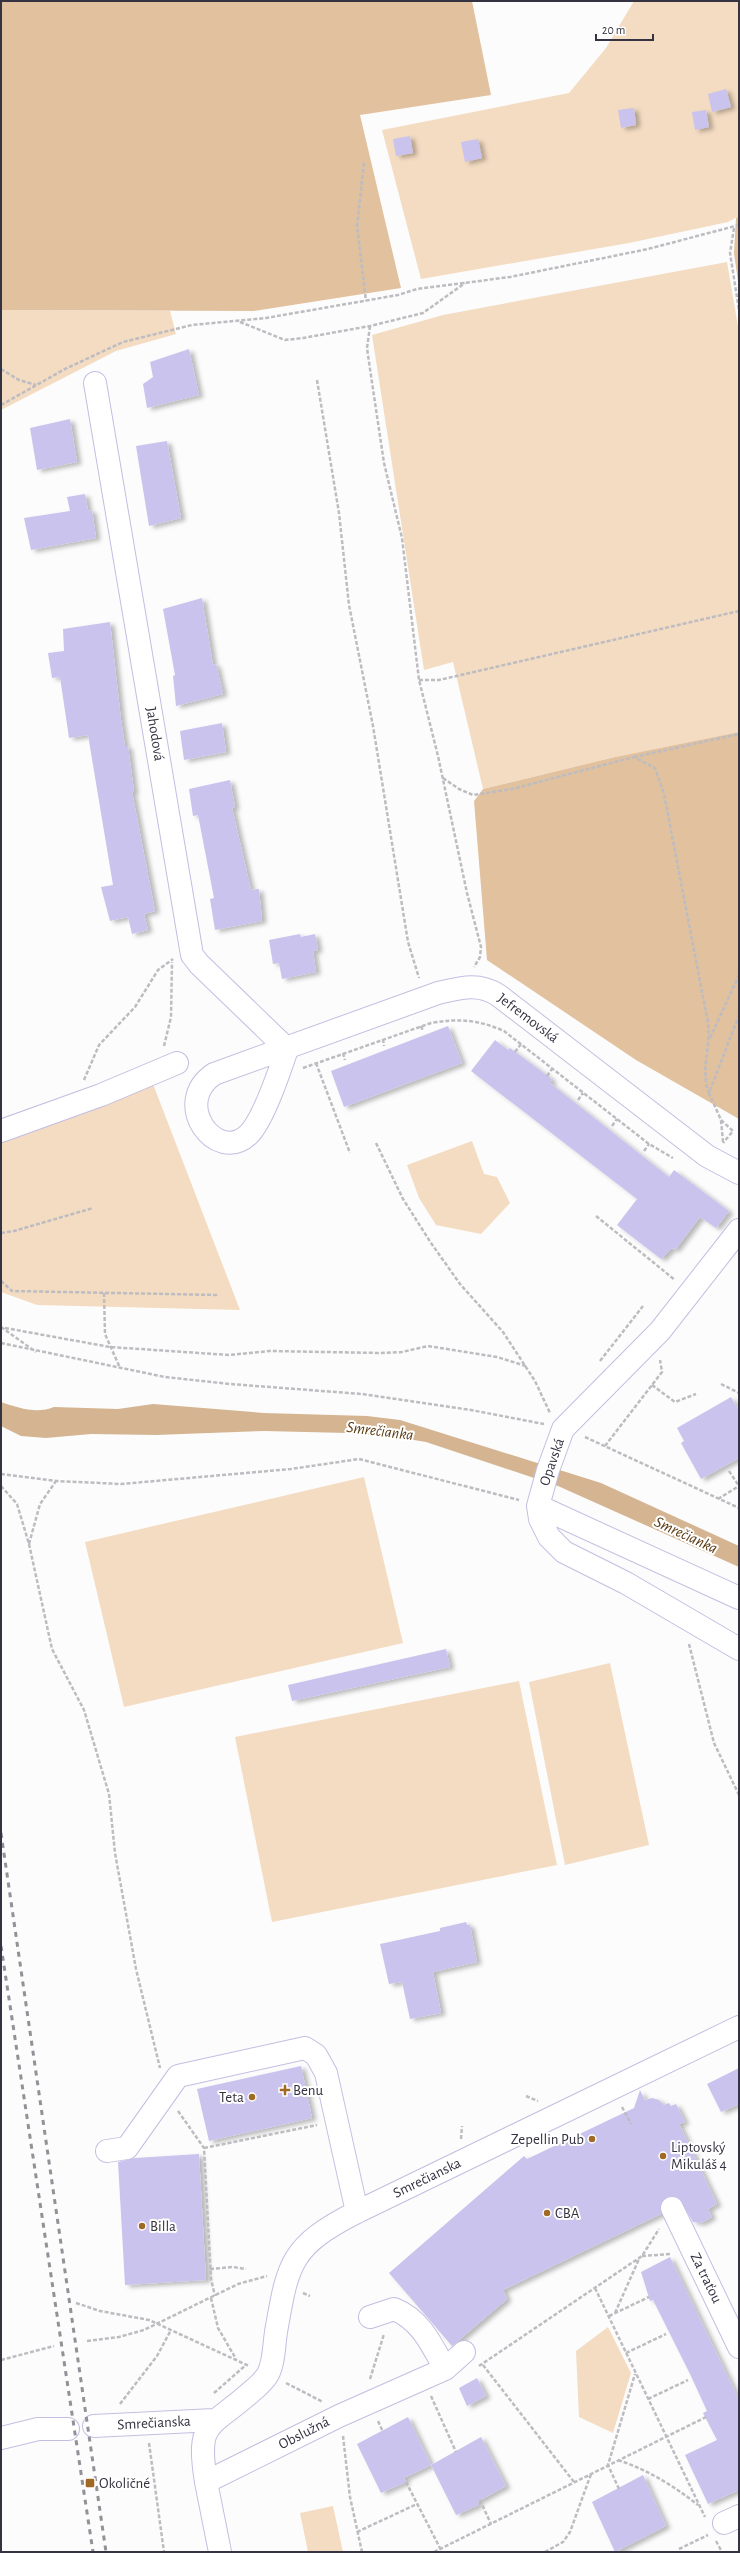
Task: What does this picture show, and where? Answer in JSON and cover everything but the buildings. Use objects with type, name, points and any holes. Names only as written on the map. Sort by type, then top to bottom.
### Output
[{"type":"street","name":"Jahodová","points":[[95,383],[191,949],[199,964],[287,1049]]},
{"type":"street","name":"Jefremovská","points":[[287,1049],[278,1077],[248,1135],[231,1142],[222,1142],[206,1130],[195,1107],[196,1097],[206,1080],[228,1069],[425,998],[471,986],[490,990],[498,995],[707,1156],[739,1173]]},
{"type":"street","points":[[1,1131],[68,1106],[170,1056]]},
{"type":"street","name":"Opavská","points":[[739,1230],[660,1331],[558,1431],[538,1506],[540,1519],[549,1537],[564,1552],[626,1583],[739,1649]]},
{"type":"street","points":[[538,1506],[739,1598]]},
{"type":"street","name":"Smrečianska","points":[[206,2482],[202,2446],[207,2428],[214,2420],[247,2395],[268,2374],[284,2285],[291,2265],[302,2249],[321,2232],[357,2212],[739,2028]]},
{"type":"street","points":[[107,2151],[127,2148],[178,2076],[305,2048],[316,2055],[321,2062],[357,2212]]},
{"type":"street","name":"Za traťou","points":[[672,2208],[739,2347]]},
{"type":"street","points":[[378,2322],[394,2309],[405,2313],[426,2335],[445,2368]]},
{"type":"street","name":"Obslužná","points":[[206,2482],[342,2414],[445,2368],[464,2352]]},
{"type":"street","name":"Smrečianska","points":[[100,2426],[147,2425],[214,2420]]},
{"type":"street","points":[[1,2438],[38,2430],[68,2429]]},
{"type":"street","points":[[206,2482],[220,2552]]},
{"type":"path","points":[[364,163],[357,226],[366,301]]},
{"type":"path","points":[[1,405],[37,385],[123,342],[192,325],[239,321],[366,301],[398,295],[417,289],[510,276],[613,256],[739,225]]},
{"type":"path","points":[[734,227],[730,253],[739,310]]},
{"type":"path","points":[[239,321],[285,340],[370,326],[423,313],[465,282]]},
{"type":"path","points":[[370,326],[367,348],[384,463],[402,538],[419,680],[443,777],[467,893],[481,947],[480,957],[470,976],[471,986]]},
{"type":"path","points":[[1,369],[19,380],[37,385]]},
{"type":"path","points":[[317,380],[339,513],[349,605],[373,726],[408,942],[425,998]]},
{"type":"path","points":[[419,680],[439,680],[739,611]]},
{"type":"path","points":[[443,777],[459,790],[473,795],[512,789],[634,757],[739,734]]},
{"type":"path","points":[[634,757],[655,768],[664,794],[710,1038]]},
{"type":"path","points":[[68,1106],[81,1088],[99,1045],[135,1007],[158,970],[191,949]]},
{"type":"path","points":[[170,1056],[172,960]]},
{"type":"path","points":[[726,1149],[723,1143],[720,1120],[709,1093],[705,1074],[710,1038],[739,975]]},
{"type":"path","points":[[709,1093],[739,1015]]},
{"type":"path","points":[[278,1077],[421,1026],[452,1019],[468,1020],[488,1024],[504,1032],[649,1144],[677,1160]]},
{"type":"path","points":[[421,1026],[423,1031]]},
{"type":"path","points":[[382,1039],[384,1046]]},
{"type":"path","points":[[515,1052],[520,1044]]},
{"type":"path","points":[[343,1053],[345,1060]]},
{"type":"path","points":[[316,1063],[350,1153]]},
{"type":"path","points":[[547,1076],[552,1069]]},
{"type":"path","points":[[578,1100],[583,1093]]},
{"type":"path","points":[[612,1126],[617,1119]]},
{"type":"path","points":[[720,1120],[733,1130],[723,1143]]},
{"type":"path","points":[[376,1143],[403,1199],[431,1243],[460,1284],[504,1332],[526,1366],[550,1412],[558,1431]]},
{"type":"path","points":[[644,1151],[649,1144]]},
{"type":"path","points":[[1,1233],[14,1231],[93,1208]]},
{"type":"path","points":[[596,1216],[690,1292]]},
{"type":"path","points":[[1,1281],[12,1291],[218,1295]]},
{"type":"path","points":[[104,1293],[105,1334],[120,1368]]},
{"type":"path","points":[[1,1327],[110,1347],[229,1355],[270,1352],[381,1353],[402,1352],[428,1346],[497,1357],[526,1366]]},
{"type":"path","points":[[5,1328],[37,1352]]},
{"type":"path","points":[[1,1343],[37,1352],[120,1368],[230,1384],[383,1397],[558,1431],[605,1446],[739,1508]]},
{"type":"path","points":[[605,1446],[662,1372],[659,1361],[665,1355]]},
{"type":"path","points":[[721,1384],[739,1393]]},
{"type":"path","points":[[652,1385],[675,1402],[696,1394]]},
{"type":"path","points":[[1,1474],[56,1481],[121,1484],[291,1468],[359,1459],[538,1506]]},
{"type":"path","points":[[717,1499],[739,1486],[729,1471]]},
{"type":"path","points":[[29,1544],[40,1504],[56,1481]]},
{"type":"path","points":[[1,1486],[17,1504],[29,1544],[52,1648],[84,1710],[109,1794],[115,1853],[136,1969],[161,2072]]},
{"type":"path","points":[[682,1616],[714,1743],[739,1795]]},
{"type":"path","points":[[178,2112],[204,2148],[210,2268],[215,2296]]},
{"type":"path","points":[[204,2148],[336,2122]]},
{"type":"path","points":[[615,2313],[639,2257],[672,2208]]},
{"type":"path","points":[[574,2482],[484,2365],[639,2257]]},
{"type":"path","points":[[87,2341],[119,2337],[158,2325],[238,2284],[268,2276],[291,2265]]},
{"type":"path","points":[[210,2268],[233,2267],[246,2270]]},
{"type":"path","points":[[595,2288],[711,2530],[725,2524]]},
{"type":"path","points":[[609,2316],[649,2297]]},
{"type":"path","points":[[211,2298],[218,2328],[236,2360]]},
{"type":"path","points":[[76,2303],[158,2325],[171,2330],[268,2374],[342,2414],[357,2532],[362,2552]]},
{"type":"path","points":[[370,2402],[367,2394],[378,2322]]},
{"type":"path","points":[[100,2426],[157,2356],[171,2330]]},
{"type":"path","points":[[626,2353],[666,2334]]},
{"type":"path","points":[[1,2359],[54,2346]]},
{"type":"path","points":[[619,2489],[608,2466],[635,2373]]},
{"type":"path","points":[[423,2378],[456,2452]]},
{"type":"path","points":[[648,2399],[688,2380]]},
{"type":"path","points":[[434,2552],[441,2550],[706,2417]]},
{"type":"path","points":[[147,2425],[164,2552]]},
{"type":"path","points":[[618,2460],[637,2466],[659,2478],[699,2505]]},
{"type":"path","points":[[545,2552],[563,2542],[570,2532],[591,2474]]},
{"type":"path","points":[[406,2482],[441,2550]]},
{"type":"path","points":[[480,2500],[491,2524]]},
{"type":"path","points":[[357,2532],[417,2504]]},
{"type":"path","points":[[679,2549],[725,2524]]},
{"type":"shaded area","points":[[1,1],[472,1],[491,95],[360,115],[401,288],[254,311],[1,310]]},
{"type":"shaded area","points":[[634,1],[739,1],[739,216],[728,222],[629,243],[421,279],[382,130],[569,93],[606,48]]},
{"type":"shaded area","points":[[739,216],[739,289],[734,253],[736,218]]},
{"type":"shaded area","points":[[727,262],[739,332],[739,732],[615,757],[483,789],[453,662],[424,670],[372,335],[443,315]]},
{"type":"shaded area","points":[[1,310],[170,311],[176,334],[116,351],[1,410]]},
{"type":"shaded area","points":[[739,732],[739,1119],[636,1060],[487,960],[474,801],[483,789],[615,757]]},
{"type":"shaded area","points":[[153,1084],[240,1310],[37,1305],[1,1292],[1,1141]]},
{"type":"shaded area","points":[[472,1141],[484,1174],[497,1177],[510,1203],[481,1234],[436,1225],[419,1198],[407,1165]]},
{"type":"shaded area","points":[[364,1477],[403,1643],[124,1707],[85,1542]]},
{"type":"shaded area","points":[[610,1663],[649,1845],[565,1865],[529,1682]]},
{"type":"shaded area","points":[[519,1681],[557,1865],[272,1922],[235,1737]]},
{"type":"shaded area","points":[[608,2327],[631,2373],[613,2433],[579,2417],[576,2351]]},
{"type":"shaded area","points":[[333,2506],[343,2552],[308,2552],[300,2513]]},
{"type":"water","name":"Smrečianka","points":[[1,1402],[34,1410],[54,1407],[118,1409],[153,1404],[264,1413],[367,1416],[400,1420],[601,1483],[739,1546],[739,1567],[558,1486],[426,1442],[390,1436],[348,1433],[264,1431],[156,1435],[91,1434],[46,1438],[21,1436],[1,1426]]},
{"type":"railway","points":[[1,1833],[106,2552]]},
{"type":"railway","points":[[1,1946],[93,2552]]},
{"type":"place","name":"Benu","points":[[285,2090]]},
{"type":"place","name":"Teta","points":[[252,2097]]},
{"type":"place","name":"Zepellin Pub","points":[[592,2139]]},
{"type":"place","name":"Liptovský Mikuláš 4","points":[[663,2156]]},
{"type":"place","name":"CBA","points":[[547,2213]]},
{"type":"place","name":"Billa","points":[[142,2226]]},
{"type":"place","name":"Okoličné","points":[[90,2483]]}]
